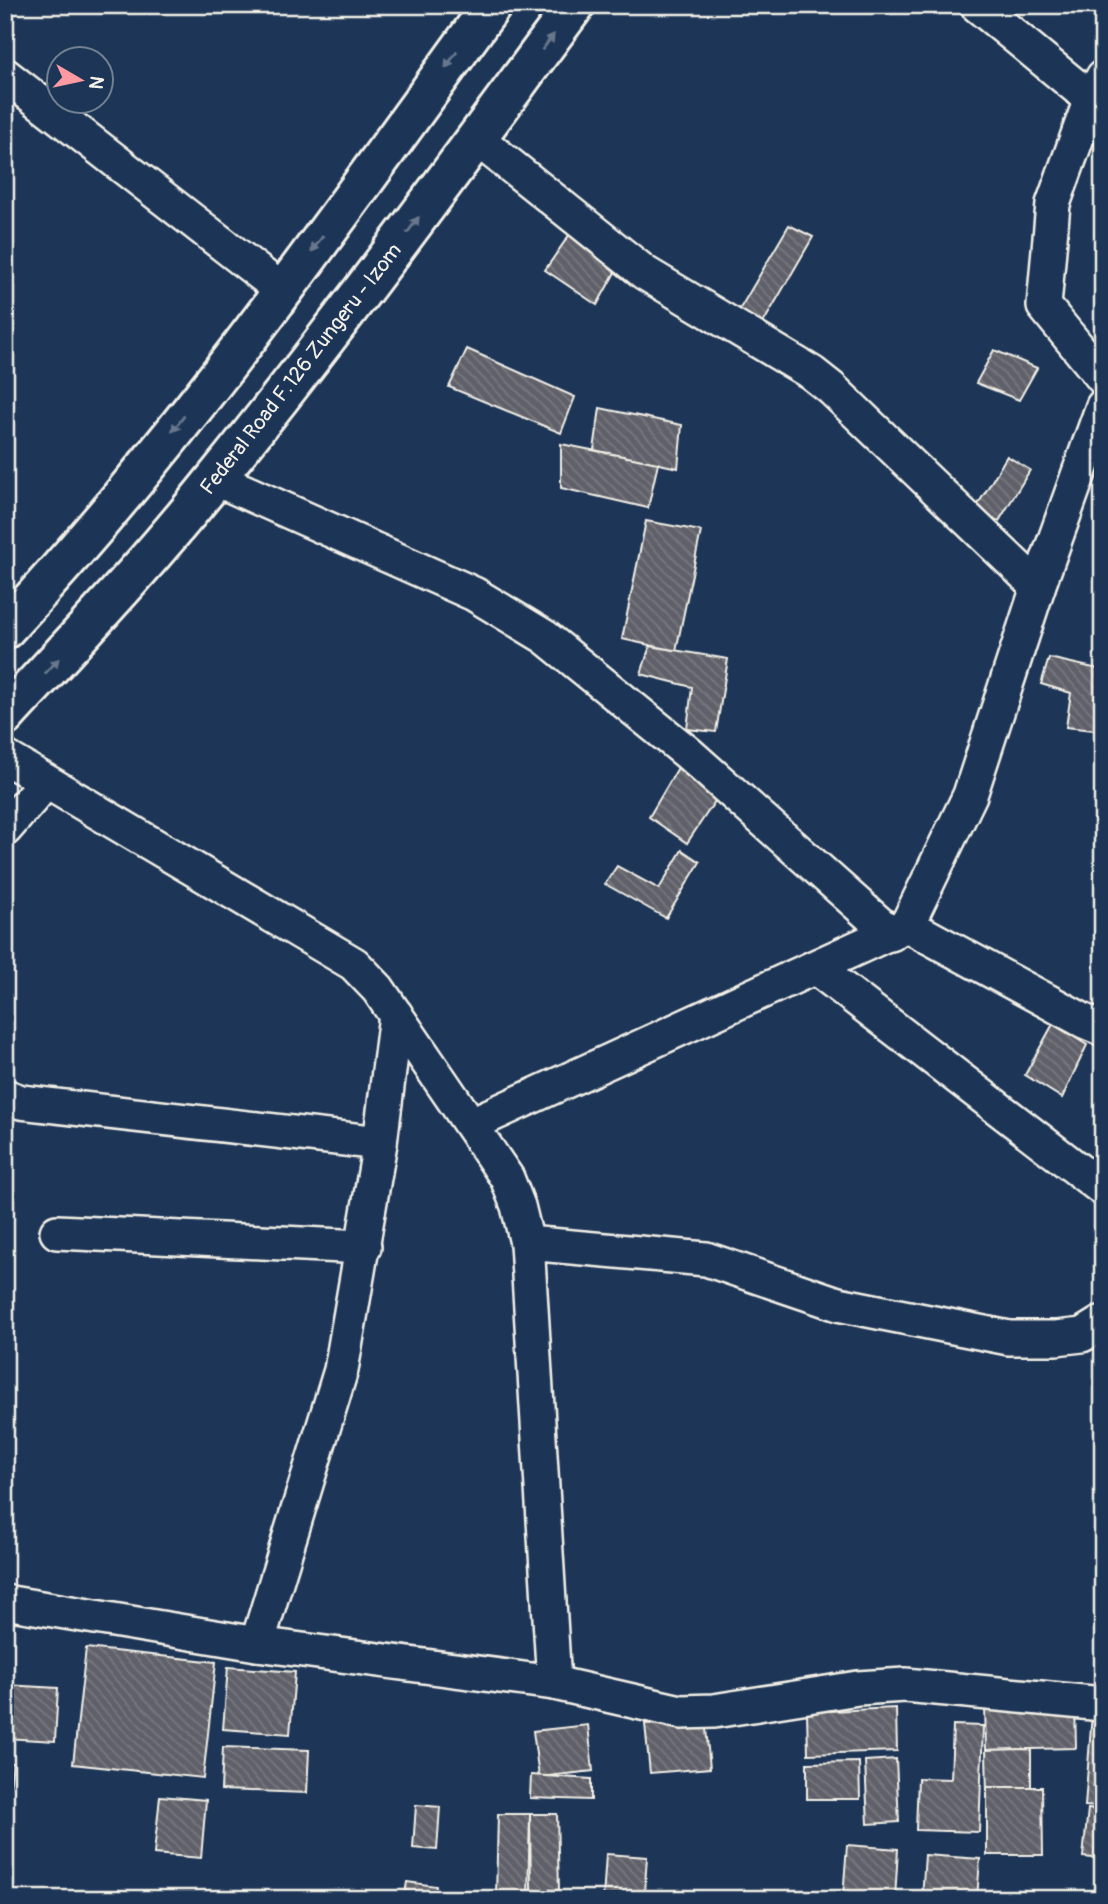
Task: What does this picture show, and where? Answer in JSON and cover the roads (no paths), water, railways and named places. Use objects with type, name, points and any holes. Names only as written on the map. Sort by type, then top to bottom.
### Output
[{"type":"main road","points":[[5,629],[137,476],[283,291],[492,5]]},
{"type":"main road","name":"Federal Road F.126 Zungeru - Izom","points":[[5,716],[110,603],[216,479],[407,235],[575,5]]},
{"type":"street","points":[[977,5],[1097,88],[1053,204],[1044,306],[1103,378]]},
{"type":"street","points":[[5,75],[283,291]]},
{"type":"street","points":[[476,138],[645,273],[812,373],[831,388],[1038,587]]},
{"type":"street","points":[[472,1124],[899,929],[970,795],[1038,587],[1103,406]]},
{"type":"street","points":[[216,479],[474,594],[545,637],[899,929],[1103,1029]]},
{"type":"street","points":[[5,757],[354,964],[378,989],[507,1178],[518,1206],[527,1243],[554,1683]]},
{"type":"street","points":[[5,829],[46,782]]},
{"type":"street","points":[[816,968],[1103,1189]]},
{"type":"street","points":[[257,1644],[341,1370],[364,1247],[396,1015]]},
{"type":"street","points":[[5,1096],[21,1102],[380,1143]]},
{"type":"street","points":[[57,1232],[364,1247]]},
{"type":"street","points":[[527,1243],[706,1259],[838,1304],[1009,1338],[1082,1335],[1103,1322]]},
{"type":"street","points":[[5,1602],[257,1644],[554,1683],[681,1712],[714,1711],[858,1688],[905,1685],[1103,1704]]}]
